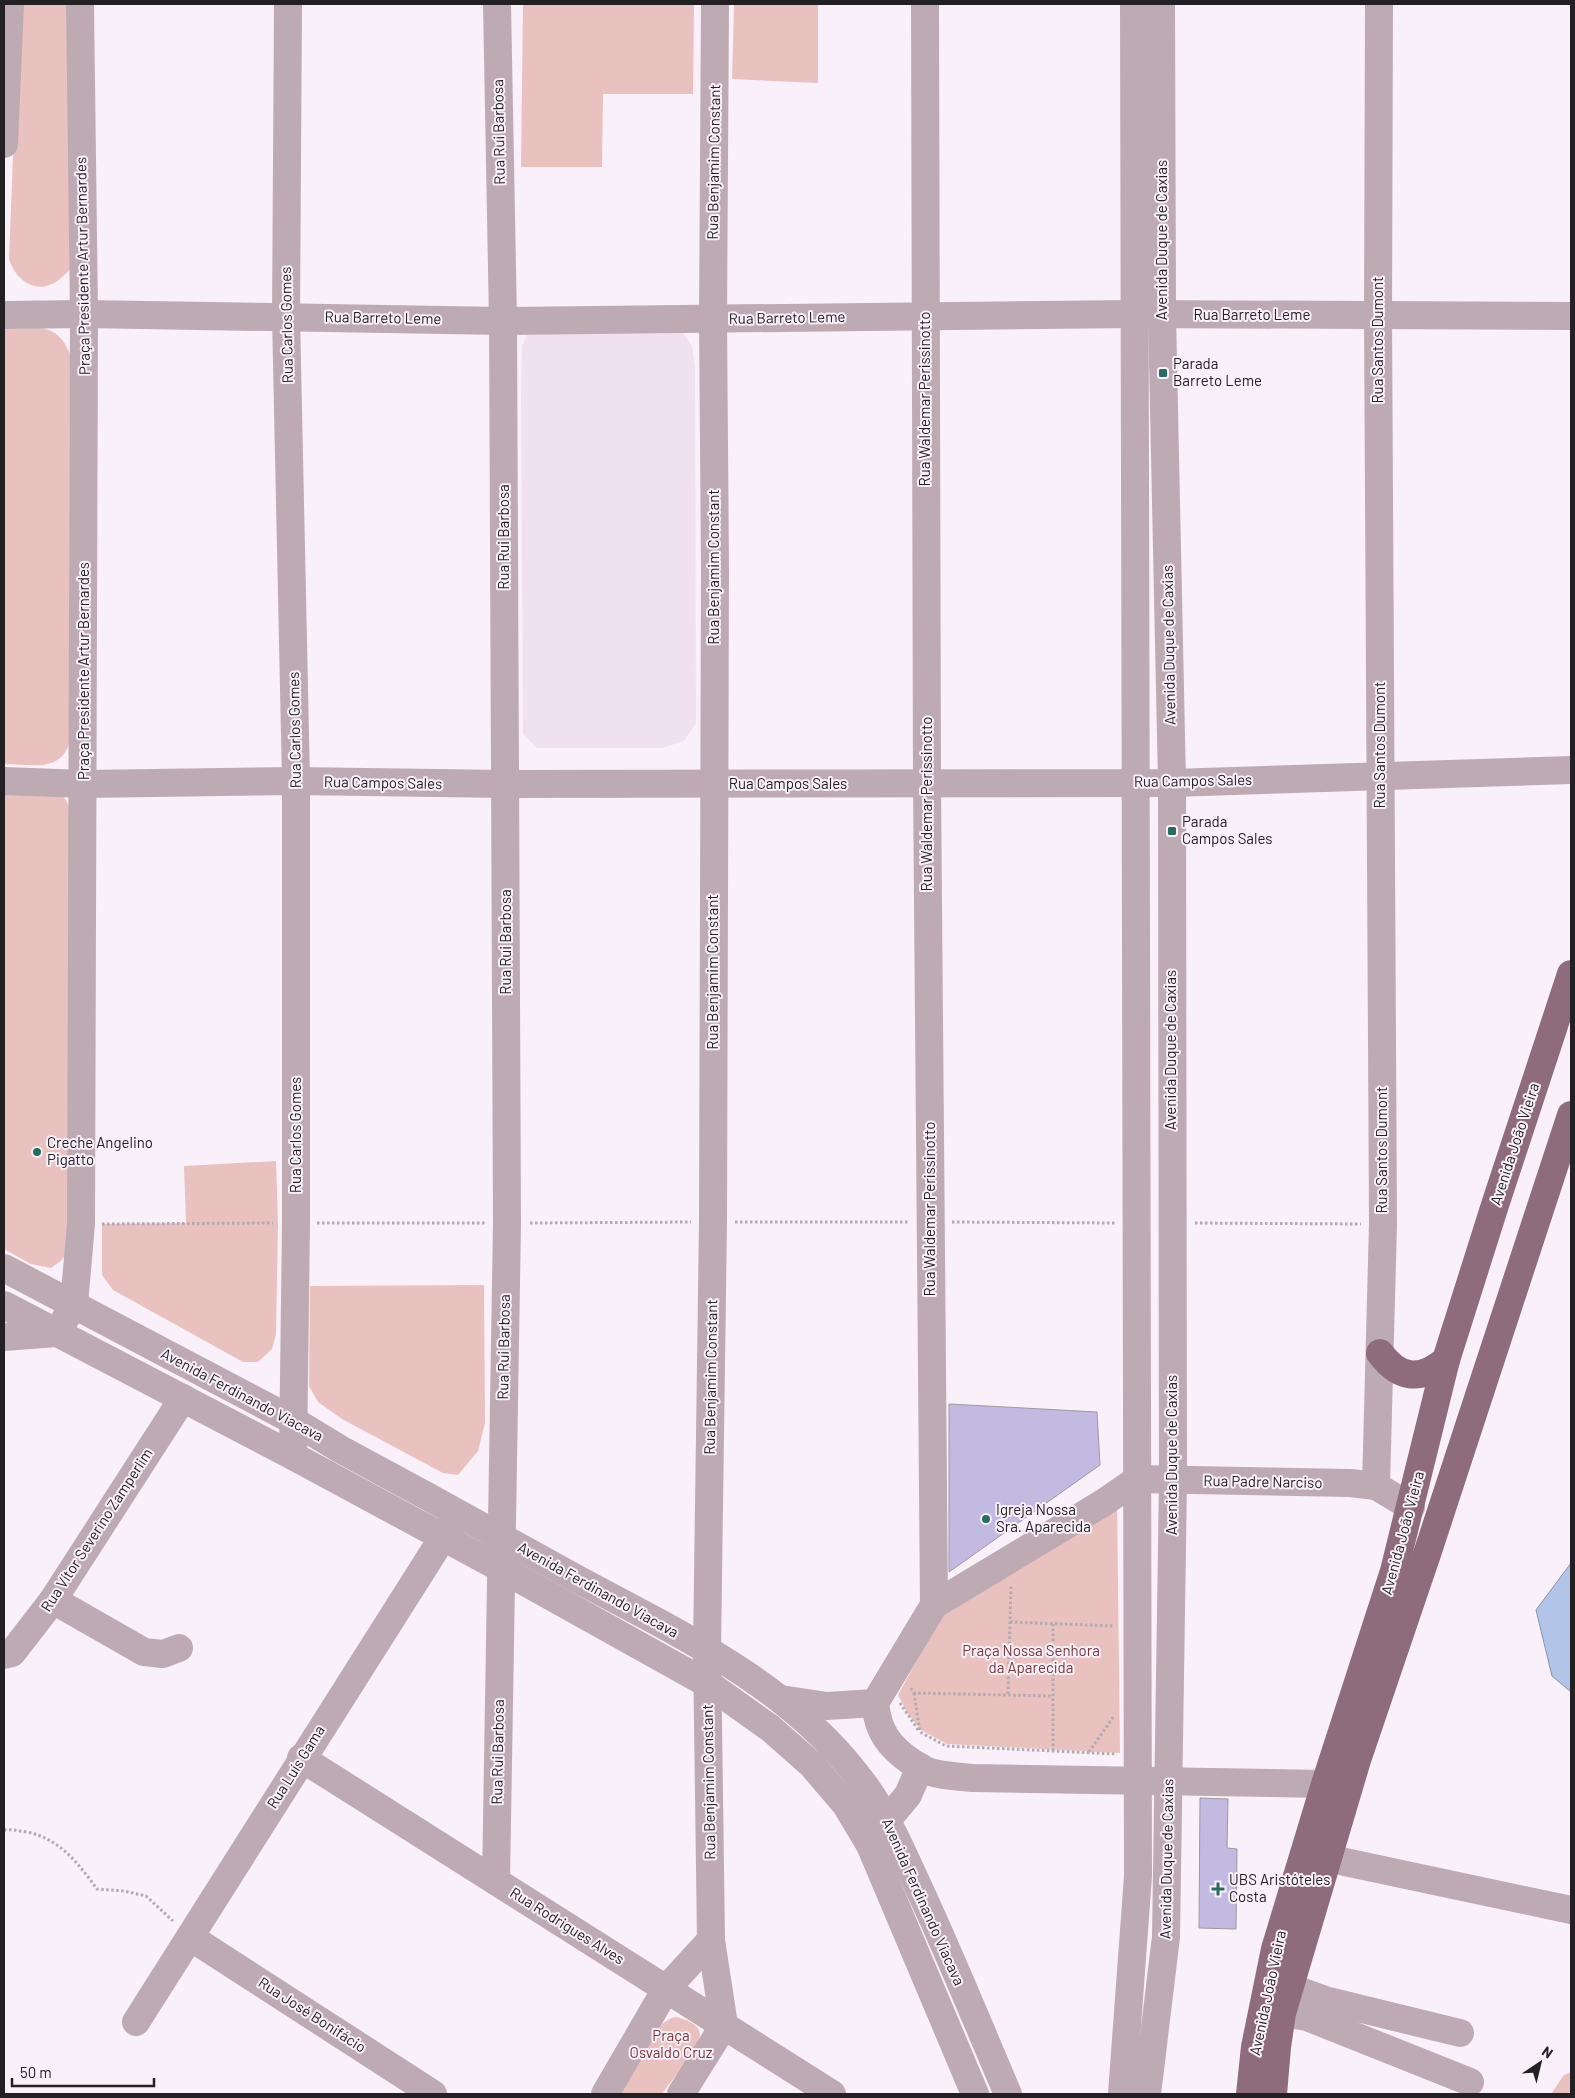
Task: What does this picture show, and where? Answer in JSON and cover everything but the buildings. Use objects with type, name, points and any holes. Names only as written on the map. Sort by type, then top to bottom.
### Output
[{"type":"main road","name":"Avenida João Vieira","points":[[1250,2094],[1255,2047],[1275,1949],[1325,1784],[1394,1571],[1446,1360],[1571,974]]},
{"type":"main road","name":"Avenida João Vieira","points":[[1273,2094],[1277,2047],[1286,2000],[1366,1731],[1428,1551],[1571,1115]]},
{"type":"main road","points":[[1380,1353],[1389,1365],[1398,1372],[1410,1374],[1435,1369],[1446,1360]]},
{"type":"street","points":[[4,144],[10,4]]},
{"type":"street","name":"Praça Presidente Artur Bernardes","points":[[57,1333],[74,1304],[81,1224],[84,784],[84,314],[80,4]]},
{"type":"street","name":"Rua Carlos Gomes","points":[[288,4],[286,316],[296,781],[293,1456]]},
{"type":"street","name":"Rua Rui Barbosa","points":[[496,1881],[507,1222],[503,321],[498,4]]},
{"type":"street","name":"Rua Benjamim Constant","points":[[716,4],[713,319],[715,569],[713,1222],[707,1649],[711,1940],[724,2025]]},
{"type":"street","name":"Rua Waldemar Perissinotto","points":[[926,4],[927,784],[934,1605]]},
{"type":"street","name":"Avenida Duque de Caxias","points":[[1122,2094],[1138,1876],[1138,1479],[1135,1223],[1134,4]]},
{"type":"street","name":"Avenida Duque de Caxias","points":[[1147,2094],[1166,1937],[1173,1480],[1172,783],[1162,314],[1161,4]]},
{"type":"street","name":"Rua Santos Dumont","points":[[1376,1486],[1383,1224],[1378,315],[1379,4]]},
{"type":"street","name":"Rua Barreto Leme","points":[[4,314],[286,316],[503,321],[1134,314],[1571,316]]},
{"type":"street","name":"Rua Campos Sales","points":[[4,781],[84,784],[296,781],[506,784],[1172,783],[1571,770]]},
{"type":"street","name":"Avenida Ferdinando Viacava","points":[[4,1268],[294,1421],[501,1537],[707,1649],[768,1688],[818,1731],[856,1773],[888,1819],[1008,2094]]},
{"type":"street","name":"Avenida Ferdinando Viacava","points":[[4,1305],[293,1456],[502,1569],[708,1684],[770,1728],[812,1765],[846,1804],[870,1846],[975,2094]]},
{"type":"street","points":[[4,1337],[57,1333]]},
{"type":"street","name":"Rua Vítor Severino Zamperlim","points":[[4,1655],[12,1653],[53,1600],[183,1398]]},
{"type":"street","points":[[1138,1479],[1103,1504],[934,1605],[877,1719],[887,1741],[904,1756],[930,1772],[973,1778],[1325,1784]]},
{"type":"street","name":"Rua Padre Narciso","points":[[1138,1479],[1350,1483],[1376,1486],[1411,1507]]},
{"type":"street","name":"Rua Luís Gama","points":[[136,2022],[458,1512]]},
{"type":"street","points":[[53,1600],[144,1652],[163,1654],[179,1648]]},
{"type":"street","points":[[781,1700],[827,1706],[886,1699]]},
{"type":"street","name":"Rua Rodrigues Alves","points":[[301,1758],[832,2094]]},
{"type":"street","points":[[888,1819],[908,1795],[920,1767]]},
{"type":"street","points":[[1328,1857],[1571,1910]]},
{"type":"street","name":"Rua José Bonifácio","points":[[190,1937],[223,1956],[433,2094]]},
{"type":"street","points":[[605,2094],[666,1989],[711,1940]]},
{"type":"street","points":[[1286,2000],[1324,2000],[1460,2033]]},
{"type":"street","points":[[1286,2000],[1307,2017],[1470,2082]]},
{"type":"street","points":[[681,2094],[724,2025]]},
{"type":"path","points":[[1008,1694],[1011,1582]]},
{"type":"path","points":[[1010,1622],[1120,1626]]},
{"type":"path","points":[[1053,1624],[1053,1751]]},
{"type":"path","points":[[910,1686],[914,1693],[920,1732]]},
{"type":"path","points":[[914,1693],[1053,1696]]},
{"type":"path","points":[[886,1699],[907,1716],[920,1732],[946,1746],[1122,1754]]},
{"type":"path","points":[[1089,1752],[1116,1712]]},
{"type":"path","points":[[4,1830],[10,1829],[43,1835],[74,1858],[97,1889],[124,1891],[146,1896],[190,1937]]},
{"type":"shaded area","points":[[528,332],[683,333],[692,346],[695,366],[696,723],[684,741],[662,748],[537,748],[523,734],[521,393],[522,346]]},
{"type":"green space","points":[[19,4],[71,4],[71,269],[56,282],[41,287],[33,286],[21,278],[16,273],[9,259]]},
{"type":"green space","points":[[523,4],[694,4],[693,94],[603,94],[602,167],[521,167]]},
{"type":"green space","points":[[734,4],[818,4],[818,83],[732,79]]},
{"type":"green space","points":[[40,328],[51,331],[59,336],[70,354],[69,744],[65,753],[51,763],[42,765],[4,764],[4,329]]},
{"type":"green space","points":[[4,784],[52,784],[66,800],[73,815],[68,1250],[62,1260],[51,1268],[31,1264],[4,1249]]},
{"type":"green space","points":[[276,1161],[278,1223],[276,1334],[272,1349],[258,1362],[243,1362],[113,1290],[102,1275],[102,1224],[186,1223],[184,1166]]},
{"type":"green space","points":[[484,1285],[485,1423],[478,1451],[458,1475],[443,1473],[342,1419],[318,1402],[309,1386],[310,1286]]},
{"type":"green space","name":"Praça Nossa Senhora da Aparecida","points":[[1117,1499],[1120,1753],[947,1744],[921,1730],[908,1714],[898,1695],[945,1609]]},
{"type":"green space","name":"Praça Osvaldo Cruz","points":[[676,2017],[695,2025],[700,2035],[690,2056],[662,2094],[615,2094],[662,2024]]},
{"type":"green space","points":[[1571,2072],[1571,2094],[1551,2094],[1564,2075]]},
{"type":"water","points":[[1571,1563],[1571,1692],[1552,1676],[1536,1610]]},
{"type":"place","name":"Parada Barreto Leme","points":[[1163,373]]},
{"type":"place","name":"Parada Campos Sales","points":[[1172,831]]},
{"type":"place","name":"Creche Angelino Pigatto","points":[[37,1152]]},
{"type":"place","name":"Igreja Nossa Sra. Aparecida","points":[[986,1519]]},
{"type":"place","name":"UBS Aristóteles Costa","points":[[1218,1889]]}]
